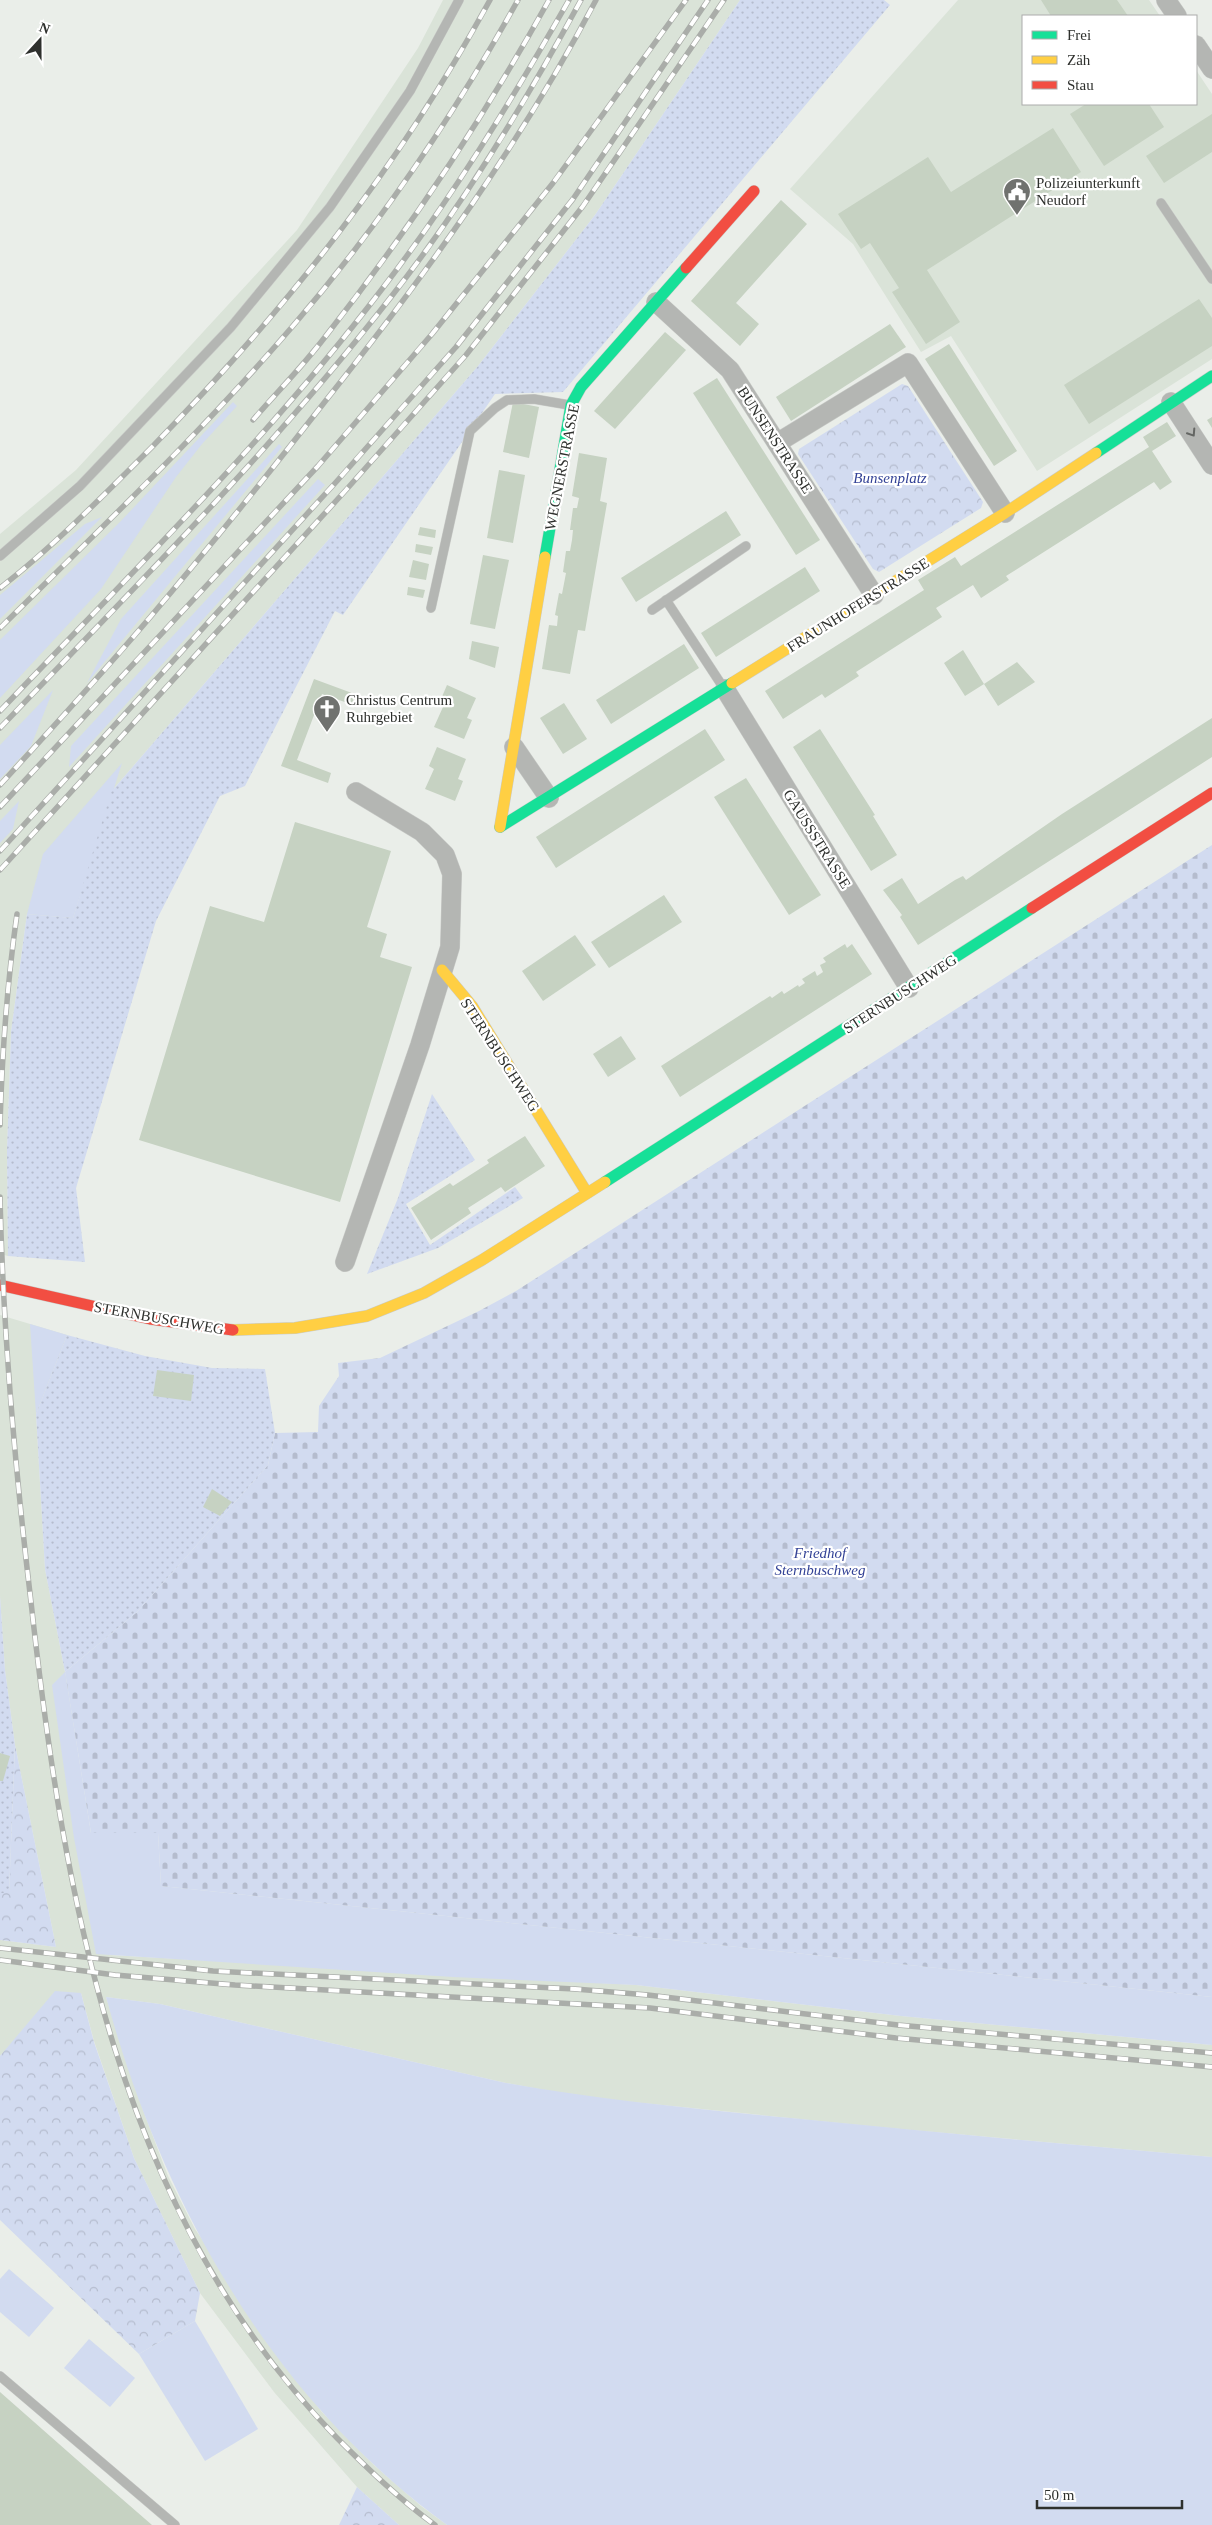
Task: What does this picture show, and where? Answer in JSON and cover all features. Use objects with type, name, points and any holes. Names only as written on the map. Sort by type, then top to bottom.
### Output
[{"type":"street","points":[[1166,0],[1176,15]]},
{"type":"street","points":[[1197,46],[1212,69]]},
{"type":"street","name":"WEGNERSTRASSE","points":[[500,827],[571,405],[581,387],[754,191]]},
{"type":"street","name":"BUNSENSTRASSE","points":[[656,302],[730,370],[874,594]]},
{"type":"street","points":[[777,444],[908,363],[1005,513]]},
{"type":"street","name":"FRAUNHOFERSTRASSE","points":[[500,827],[550,798],[1005,513],[1212,376]]},
{"type":"street","points":[[1171,402],[1212,465]]},
{"type":"street","name":"GAUSSSTRASSE","points":[[725,689],[909,988]]},
{"type":"street","points":[[514,747],[550,798]]},
{"type":"street","points":[[345,1262],[402,1100],[450,947],[452,874],[445,855],[422,832],[356,792]]},
{"type":"street","name":"STERNBUSCHWEG","points":[[0,1285],[150,1319],[220,1330],[266,1330],[333,1323],[367,1316],[424,1293],[482,1260],[1212,793]]},
{"type":"street","name":"STERNBUSCHWEG","points":[[442,970],[472,1006],[587,1193]]},
{"type":"lane","points":[[0,556],[80,486],[238,320],[330,207],[410,92],[458,0]]},
{"type":"lane","points":[[1161,204],[1212,279]]},
{"type":"lane","points":[[431,608],[470,431],[490,412],[507,400],[534,398],[571,405]]},
{"type":"lane","points":[[652,610],[746,546]]},
{"type":"lane","points":[[666,600],[725,689]]},
{"type":"lane","points":[[0,2376],[175,2525]]},
{"type":"shaded area","points":[[443,0],[740,0],[595,215],[478,366],[111,792],[73,918],[27,914],[11,1032],[7,1151],[8,1256],[0,1254],[0,534],[76,470],[297,230],[418,48]]},
{"type":"shaded area","name":"Polizeiunterkunft Neudorf","points":[[958,0],[1149,0],[1159,15],[1022,15],[1022,105],[1197,105],[1197,72],[1212,94],[1212,359],[1037,471],[951,336],[921,352],[853,244],[790,189]]},
{"type":"shaded area","points":[[0,1315],[67,1335],[36,1414],[45,1569],[65,1672],[109,1955],[636,1985],[901,2016],[1212,2045],[1212,2157],[889,2128],[622,2101],[555,2092],[506,2083],[160,2004],[106,1997],[143,2110],[168,2176],[195,2229],[321,2411],[375,2466],[421,2506],[447,2525],[399,2525],[357,2487],[274,2392],[200,2293],[134,2158],[94,2041],[81,1993],[0,2056],[0,1940],[56,1947],[15,1745],[5,1670],[0,1596]]},
{"type":"green space","points":[[740,0],[884,0],[890,5],[563,392],[495,394],[343,615],[335,611],[245,786],[220,796],[156,921],[76,1188],[85,1262],[8,1256],[7,1151],[11,1032],[27,914],[73,918],[111,792],[478,366],[595,215]]},
{"type":"green space","name":"Bunsenplatz","points":[[902,384],[908,386],[983,502],[981,508],[879,572],[873,569],[798,454],[799,449]]},
{"type":"green space","points":[[233,402],[237,406],[202,444],[176,477],[101,589],[0,698],[0,640],[120,522]]},
{"type":"green space","points":[[279,444],[282,447],[87,683],[121,619]]},
{"type":"green space","points":[[318,479],[325,485],[69,767],[71,746]]},
{"type":"green space","points":[[102,517],[0,619],[0,595],[85,524]]},
{"type":"green space","points":[[53,690],[31,746],[0,779],[0,745]]},
{"type":"green space","points":[[122,763],[73,918],[27,914],[43,854]]},
{"type":"green space","points":[[19,801],[13,829],[0,843],[0,821]]},
{"type":"green space","name":"Friedhof Sternbuschweg","points":[[1212,845],[1212,1997],[161,1886],[158,1833],[91,1833],[65,1672],[137,1612],[268,1465],[275,1433],[318,1432],[319,1406],[339,1376],[338,1363],[380,1358],[479,1311],[516,1291]]},
{"type":"green space","points":[[432,1094],[475,1160],[406,1204],[430,1245],[515,1187],[523,1198],[438,1248],[367,1274],[398,1198]]},
{"type":"green space","points":[[30,1324],[67,1335],[36,1414]]},
{"type":"green space","points":[[67,1335],[145,1356],[212,1368],[265,1369],[275,1433],[268,1465],[137,1612],[65,1672],[45,1569],[36,1414]]},
{"type":"green space","points":[[0,1596],[5,1670],[15,1745],[9,1893],[0,1893]]},
{"type":"green space","points":[[65,1672],[91,1833],[158,1833],[161,1886],[1212,1997],[1212,2045],[901,2016],[636,1985],[453,1977],[96,1954],[74,1838],[52,1685]]},
{"type":"green space","points":[[15,1745],[56,1947],[0,1940],[0,1893],[9,1893]]},
{"type":"green space","points":[[55,1991],[81,1993],[94,2042],[134,2158],[200,2293],[195,2321],[139,2354],[0,2220],[0,2056]]},
{"type":"green space","points":[[106,1997],[160,2004],[506,2083],[577,2094],[648,2104],[1212,2157],[1212,2525],[447,2525],[384,2474],[327,2417],[276,2356],[232,2291],[192,2221],[158,2149],[130,2074]]},
{"type":"green space","points":[[9,2269],[54,2308],[29,2337],[0,2312],[0,2279]]},
{"type":"green space","points":[[195,2321],[258,2429],[205,2461],[139,2354]]},
{"type":"green space","points":[[89,2339],[135,2378],[110,2407],[64,2368]]},
{"type":"green space","points":[[357,2487],[399,2525],[339,2525]]},
{"type":"building","points":[[1041,0],[1117,0],[1127,15],[1050,15]]},
{"type":"building","points":[[1084,105],[1150,105],[1164,127],[1104,166],[1070,114]]},
{"type":"building","points":[[1212,114],[1212,152],[1164,183],[1146,156]]},
{"type":"building","points":[[1053,128],[1081,172],[927,270],[960,322],[926,344],[892,292],[899,288],[870,243],[861,249],[838,214],[928,157],[951,192]]},
{"type":"building","points":[[781,200],[807,224],[736,303],[759,324],[740,346],[691,301]]},
{"type":"building","points":[[1199,299],[1212,318],[1212,346],[1089,424],[1064,385]]},
{"type":"building","points":[[890,324],[906,347],[791,421],[776,397]]},
{"type":"building","points":[[665,332],[686,350],[615,429],[594,411]]},
{"type":"building","points":[[949,344],[1017,451],[994,466],[925,359]]},
{"type":"building","points":[[717,378],[820,540],[796,555],[693,393]]},
{"type":"building","points":[[513,402],[539,407],[529,458],[503,452]]},
{"type":"building","points":[[1212,417],[1212,428],[1207,420]]},
{"type":"building","points":[[1167,422],[1176,436],[1152,451],[1172,482],[1160,490],[1154,482],[1006,576],[1009,580],[981,598],[973,585],[936,608],[942,617],[856,672],[859,676],[825,698],[822,694],[783,719],[765,691],[924,590],[918,580],[955,557],[961,566],[1149,447],[1143,437]]},
{"type":"building","points":[[579,453],[607,458],[600,501],[607,503],[585,631],[578,630],[570,674],[542,669],[549,625],[557,626],[558,616],[555,615],[559,593],[562,594],[566,573],[563,572],[566,551],[570,551],[572,540],[573,530],[570,530],[573,508],[577,508],[579,498],[572,496]]},
{"type":"building","points":[[499,470],[525,475],[513,543],[487,538]]},
{"type":"building","points":[[726,511],[741,535],[636,602],[621,578]]},
{"type":"building","points":[[420,527],[436,530],[435,538],[418,535]]},
{"type":"building","points":[[416,544],[433,547],[431,555],[415,552]]},
{"type":"building","points":[[483,555],[509,560],[495,629],[470,624]]},
{"type":"building","points":[[413,560],[429,564],[426,580],[409,577]]},
{"type":"building","points":[[805,567],[820,591],[716,657],[701,633]]},
{"type":"building","points":[[408,587],[425,590],[423,598],[407,595]]},
{"type":"building","points":[[472,641],[499,647],[495,668],[469,659]]},
{"type":"building","points":[[684,644],[699,668],[611,724],[596,700]]},
{"type":"building","points":[[963,650],[984,684],[965,696],[944,663]]},
{"type":"building","points":[[1017,662],[1035,682],[998,706],[984,684]]},
{"type":"building","points":[[314,679],[360,696],[356,706],[322,694],[297,760],[331,773],[328,783],[281,766]]},
{"type":"building","points":[[447,685],[476,698],[467,718],[472,720],[464,739],[434,727],[443,707],[438,706]]},
{"type":"building","points":[[564,703],[587,739],[563,754],[540,718]]},
{"type":"building","points":[[1212,718],[1212,757],[918,945],[900,917],[902,915],[883,890],[902,878],[918,904],[963,876],[966,880],[1062,814]]},
{"type":"building","points":[[705,729],[725,760],[556,868],[536,837]]},
{"type":"building","points":[[820,729],[875,815],[873,816],[897,855],[871,871],[793,747]]},
{"type":"building","points":[[437,747],[466,759],[458,779],[463,781],[455,801],[425,789],[434,769],[429,766]]},
{"type":"building","points":[[746,778],[821,895],[789,915],[714,797]]},
{"type":"building","points":[[295,822],[391,851],[367,927],[387,934],[380,957],[412,967],[340,1202],[139,1140],[210,906],[264,922]]},
{"type":"building","points":[[664,895],[682,922],[609,968],[591,942]]},
{"type":"building","points":[[575,935],[596,965],[543,1001],[522,971]]},
{"type":"building","points":[[845,944],[847,948],[852,944],[872,974],[680,1097],[661,1066],[770,996],[772,998],[782,991],[784,994],[798,985],[799,987],[805,983],[802,979],[815,971],[817,976],[823,972],[820,965],[826,962],[823,958]]},
{"type":"building","points":[[621,1036],[636,1059],[608,1077],[593,1054]]},
{"type":"building","points":[[525,1136],[545,1166],[505,1192],[501,1187],[468,1208],[471,1213],[431,1240],[411,1208],[450,1183],[453,1186],[489,1163],[487,1160]]},
{"type":"building","points":[[157,1370],[194,1375],[191,1401],[153,1396]]},
{"type":"building","points":[[212,1489],[232,1502],[220,1516],[203,1507]]},
{"type":"building","points":[[0,1753],[10,1756],[3,1781],[0,1781]]},
{"type":"building","points":[[0,2392],[84,2466],[152,2525],[0,2525]]},
{"type":"railway","points":[[0,588],[60,537],[98,501],[153,446],[250,342],[337,235],[378,179],[417,122],[490,0]]},
{"type":"railway","points":[[0,628],[186,443],[292,327],[324,289],[385,210],[413,170],[468,86],[518,0]]},
{"type":"railway","points":[[253,420],[317,348],[415,215],[498,88],[549,0]]},
{"type":"railway","points":[[0,711],[197,505],[245,453],[338,345],[433,220],[526,75],[569,0]]},
{"type":"railway","points":[[0,728],[201,517],[346,354],[444,226],[516,115],[581,0]]},
{"type":"railway","points":[[0,785],[96,680],[219,535],[401,304],[504,156],[567,53],[596,0]]},
{"type":"railway","points":[[0,807],[318,466],[432,334],[553,183],[686,0]]},
{"type":"railway","points":[[0,851],[337,481],[456,347],[573,199],[708,0]]},
{"type":"railway","points":[[0,870],[346,490],[466,355],[583,206],[724,0]]},
{"type":"railway","points":[[0,1125],[5,1019],[17,914]]},
{"type":"railway","points":[[0,1197],[7,1349],[15,1451],[25,1552],[45,1714],[62,1827],[85,1939],[115,2048],[153,2154],[202,2255],[263,2350],[337,2438],[384,2483],[435,2525]]},
{"type":"railway","points":[[0,1948],[213,1971],[575,1989],[648,1995],[898,2025],[1212,2053]]},
{"type":"railway","points":[[0,1960],[115,1975],[235,1985],[650,2008],[896,2038],[1212,2067]]},
{"type":"traffic: fast","points":[[545,557],[571,405],[581,387],[686,268]]},
{"type":"traffic: fast","points":[[1096,453],[1212,376]]},
{"type":"traffic: fast","points":[[500,827],[732,683]]},
{"type":"traffic: fast","points":[[605,1182],[1032,908]]},
{"type":"traffic: slow","points":[[732,683],[1005,513],[1096,453]]},
{"type":"traffic: slow","points":[[500,827],[545,557]]},
{"type":"traffic: slow","points":[[442,970],[472,1006],[587,1193]]},
{"type":"traffic: slow","points":[[233,1330],[295,1328],[367,1316],[424,1293],[482,1260],[605,1182]]},
{"type":"traffic: jam","points":[[686,268],[754,191]]},
{"type":"traffic: jam","points":[[1032,908],[1212,793]]},
{"type":"traffic: jam","points":[[0,1285],[150,1319],[233,1330]]},
{"type":"place","name":"Polizeiunterkunft Neudorf","points":[[1017,216]]},
{"type":"place","name":"Christus Centrum Ruhrgebiet","points":[[327,733]]}]
